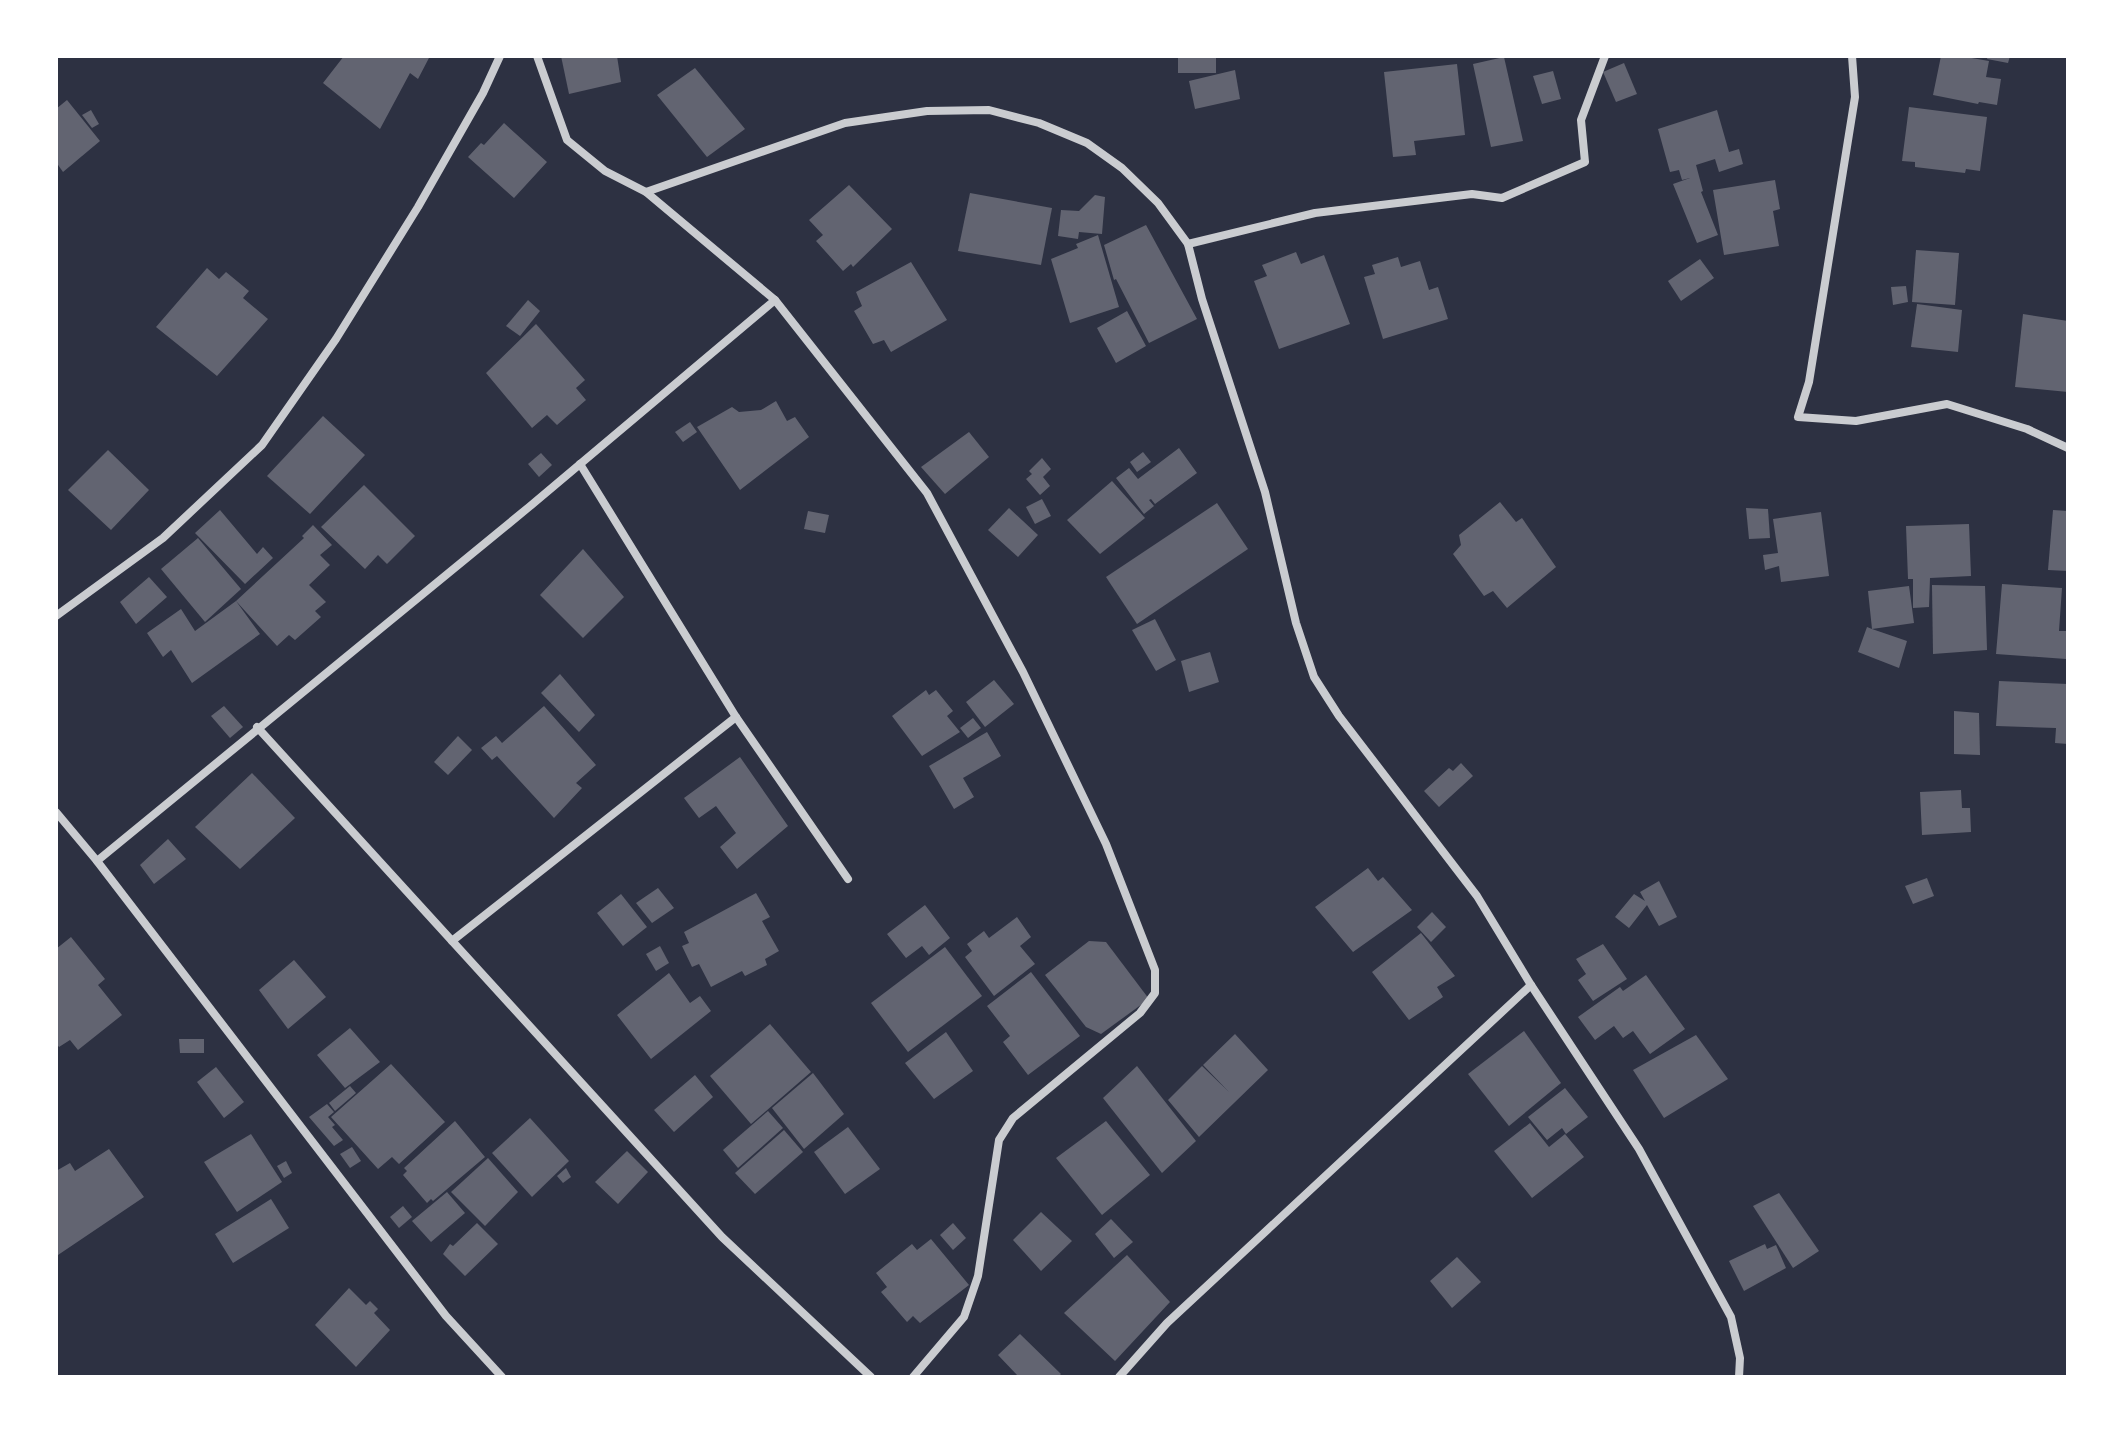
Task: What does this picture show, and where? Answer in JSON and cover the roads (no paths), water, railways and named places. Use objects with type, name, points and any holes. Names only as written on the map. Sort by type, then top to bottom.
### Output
[{"type":"street","points":[[56,616],[163,538],[262,445],[336,339],[418,207],[483,93],[500,56]]},
{"type":"street","points":[[537,56],[567,140],[605,171],[646,192],[775,300],[927,493],[1023,672],[1099,830],[1155,970],[1155,993],[1140,1013],[1013,1118],[999,1140],[978,1276],[964,1317],[913,1377]]},
{"type":"street","points":[[1188,244],[1315,213],[1472,194],[1502,198],[1585,162],[1581,120],[1605,56]]},
{"type":"street","points":[[1852,56],[1855,97],[1809,382],[1798,417],[1856,421],[1947,404],[2027,429],[2068,448]]},
{"type":"street","points":[[646,192],[845,123],[927,111],[989,110],[1039,123],[1087,143],[1122,168],[1158,203],[1188,244],[1202,299],[1265,492],[1296,623],[1314,677],[1339,716],[1477,896],[1531,985],[1639,1149],[1731,1317],[1740,1358],[1739,1377]]},
{"type":"street","points":[[97,861],[775,300]]},
{"type":"street","points":[[580,464],[736,717],[848,879]]},
{"type":"street","points":[[452,941],[736,717]]},
{"type":"street","points":[[257,727],[722,1237],[871,1377]]},
{"type":"street","points":[[56,812],[97,861],[446,1316],[502,1377]]},
{"type":"street","points":[[1119,1377],[1167,1323],[1531,985]]}]
